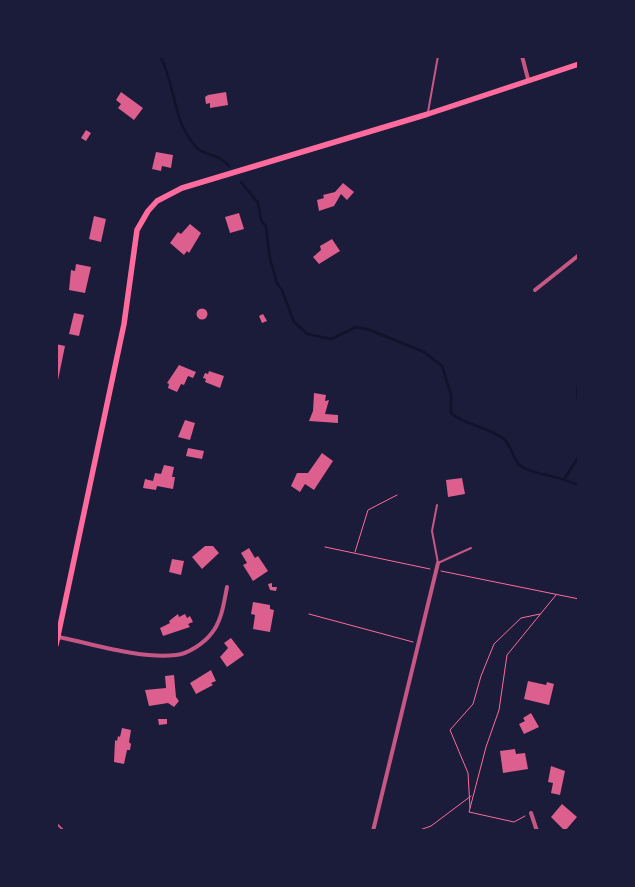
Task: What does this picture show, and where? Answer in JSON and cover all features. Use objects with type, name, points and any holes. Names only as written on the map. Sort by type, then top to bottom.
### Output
[{"type":"main road","points":[[56,645],[124,324],[137,230],[148,211],[164,196],[182,188],[428,114],[528,79],[579,64]]},
{"type":"street","points":[[522,56],[528,79]]},
{"type":"street","points":[[535,290],[579,255]]},
{"type":"street","points":[[373,831],[438,563]]},
{"type":"street","points":[[58,636],[150,655],[177,656],[189,652],[211,634],[220,616],[228,587]]},
{"type":"street","points":[[531,813],[537,831]]},
{"type":"lane","points":[[428,114],[438,56]]},
{"type":"lane","points":[[437,505],[432,531],[438,563],[471,548]]},
{"type":"lane","points":[[58,825],[64,831]]},
{"type":"path","points":[[355,553],[368,510],[397,496]]},
{"type":"path","points":[[470,812],[486,747],[499,710],[507,655],[556,595],[579,599]]},
{"type":"path","points":[[309,614],[418,643]]},
{"type":"path","points":[[470,812],[471,796],[468,773],[450,730],[473,704],[481,676],[494,644],[521,618],[540,614]]},
{"type":"path","points":[[418,831],[431,826],[471,796]]},
{"type":"path","points":[[470,812],[514,822],[531,813]]},
{"type":"building","points":[[121,92],[143,108],[134,120],[118,108],[121,104],[116,100]]},
{"type":"building","points":[[226,92],[228,105],[210,108],[210,103],[206,104],[205,97],[208,95]]},
{"type":"building","points":[[86,130],[91,133],[86,141],[81,138]]},
{"type":"building","points":[[156,152],[173,155],[171,168],[162,166],[161,171],[152,169]]},
{"type":"building","points":[[343,183],[354,192],[347,200],[341,194],[334,206],[319,211],[317,200],[324,198],[323,195],[335,192]]},
{"type":"building","points":[[239,213],[244,229],[230,233],[225,217]]},
{"type":"building","points":[[94,216],[106,219],[101,242],[89,239]]},
{"type":"building","points":[[190,224],[201,233],[189,253],[187,251],[184,255],[170,243],[178,232],[181,234]]},
{"type":"building","points":[[332,239],[340,251],[319,264],[313,257],[321,250],[320,246]]},
{"type":"building","points":[[76,264],[91,267],[85,293],[69,290],[71,270],[75,271]]},
{"type":"building","points":[[200,309],[204,309],[207,314],[206,318],[200,319],[197,316],[197,312]]},
{"type":"building","points":[[74,313],[84,315],[79,336],[69,334]]},
{"type":"building","points":[[263,314],[267,321],[262,323],[259,316]]},
{"type":"building","points":[[56,344],[65,346],[57,385],[56,385]]},
{"type":"building","points":[[179,365],[196,372],[193,378],[188,376],[184,385],[181,384],[177,392],[168,388],[169,384],[167,383]]},
{"type":"building","points":[[209,371],[224,376],[220,388],[205,382],[206,379],[203,378],[205,373],[208,374]]},
{"type":"building","points":[[314,393],[326,395],[325,401],[329,400],[325,414],[338,415],[338,423],[309,421],[313,411]]},
{"type":"building","points":[[185,420],[195,423],[190,440],[178,437]]},
{"type":"building","points":[[188,448],[204,451],[202,459],[186,456]]},
{"type":"building","points":[[322,453],[333,461],[314,490],[305,484],[300,492],[291,486],[297,473],[308,473]]},
{"type":"building","points":[[164,465],[174,467],[172,477],[175,477],[173,489],[157,486],[156,490],[143,488],[145,479],[153,481],[155,473],[161,474]]},
{"type":"building","points":[[462,478],[465,494],[448,497],[446,480]]},
{"type":"building","points":[[205,546],[213,546],[219,553],[202,569],[192,557]]},
{"type":"building","points":[[249,548],[255,558],[258,556],[268,571],[253,581],[243,565],[247,563],[241,553]]},
{"type":"building","points":[[172,559],[184,561],[181,575],[169,572]]},
{"type":"building","points":[[272,583],[272,587],[277,587],[276,591],[270,590],[268,584]]},
{"type":"building","points":[[253,602],[270,605],[270,609],[274,610],[270,632],[253,629],[255,615],[251,614]]},
{"type":"building","points":[[178,614],[179,617],[185,614],[187,618],[190,616],[193,622],[188,624],[190,627],[163,636],[160,628],[170,623],[169,621]]},
{"type":"building","points":[[231,638],[244,655],[227,667],[220,657],[228,648],[224,643]]},
{"type":"building","points":[[211,670],[216,681],[211,683],[213,685],[196,694],[190,683]]},
{"type":"building","points":[[174,675],[176,697],[179,701],[174,707],[168,703],[149,706],[145,690],[166,688],[165,676]]},
{"type":"building","points":[[528,681],[546,685],[547,682],[554,684],[549,705],[524,699]]},
{"type":"building","points":[[531,713],[539,727],[524,734],[519,724],[525,721],[523,718]]},
{"type":"building","points":[[158,719],[167,719],[167,724],[159,725]]},
{"type":"building","points":[[122,728],[131,730],[130,750],[127,750],[124,764],[114,762],[115,740],[117,741],[118,736],[120,737]]},
{"type":"building","points":[[515,749],[516,754],[525,753],[528,769],[503,773],[500,751]]},
{"type":"building","points":[[551,766],[565,771],[560,795],[551,793],[553,783],[548,782]]},
{"type":"building","points":[[562,804],[577,817],[565,831],[551,817]]},
{"type":"waterway","points":[[160,56],[169,79],[182,126],[188,137],[200,150],[220,159],[229,166]]},
{"type":"waterway","points":[[241,182],[258,203],[261,220],[266,227],[270,259],[277,283],[282,290],[294,322],[307,334],[331,339],[356,327],[370,330],[424,352],[442,366],[451,395],[451,413],[505,440],[520,466],[537,473],[564,479],[579,486]]},
{"type":"waterway","points":[[579,381],[577,390],[579,409]]},
{"type":"waterway","points":[[565,478],[579,456]]}]
